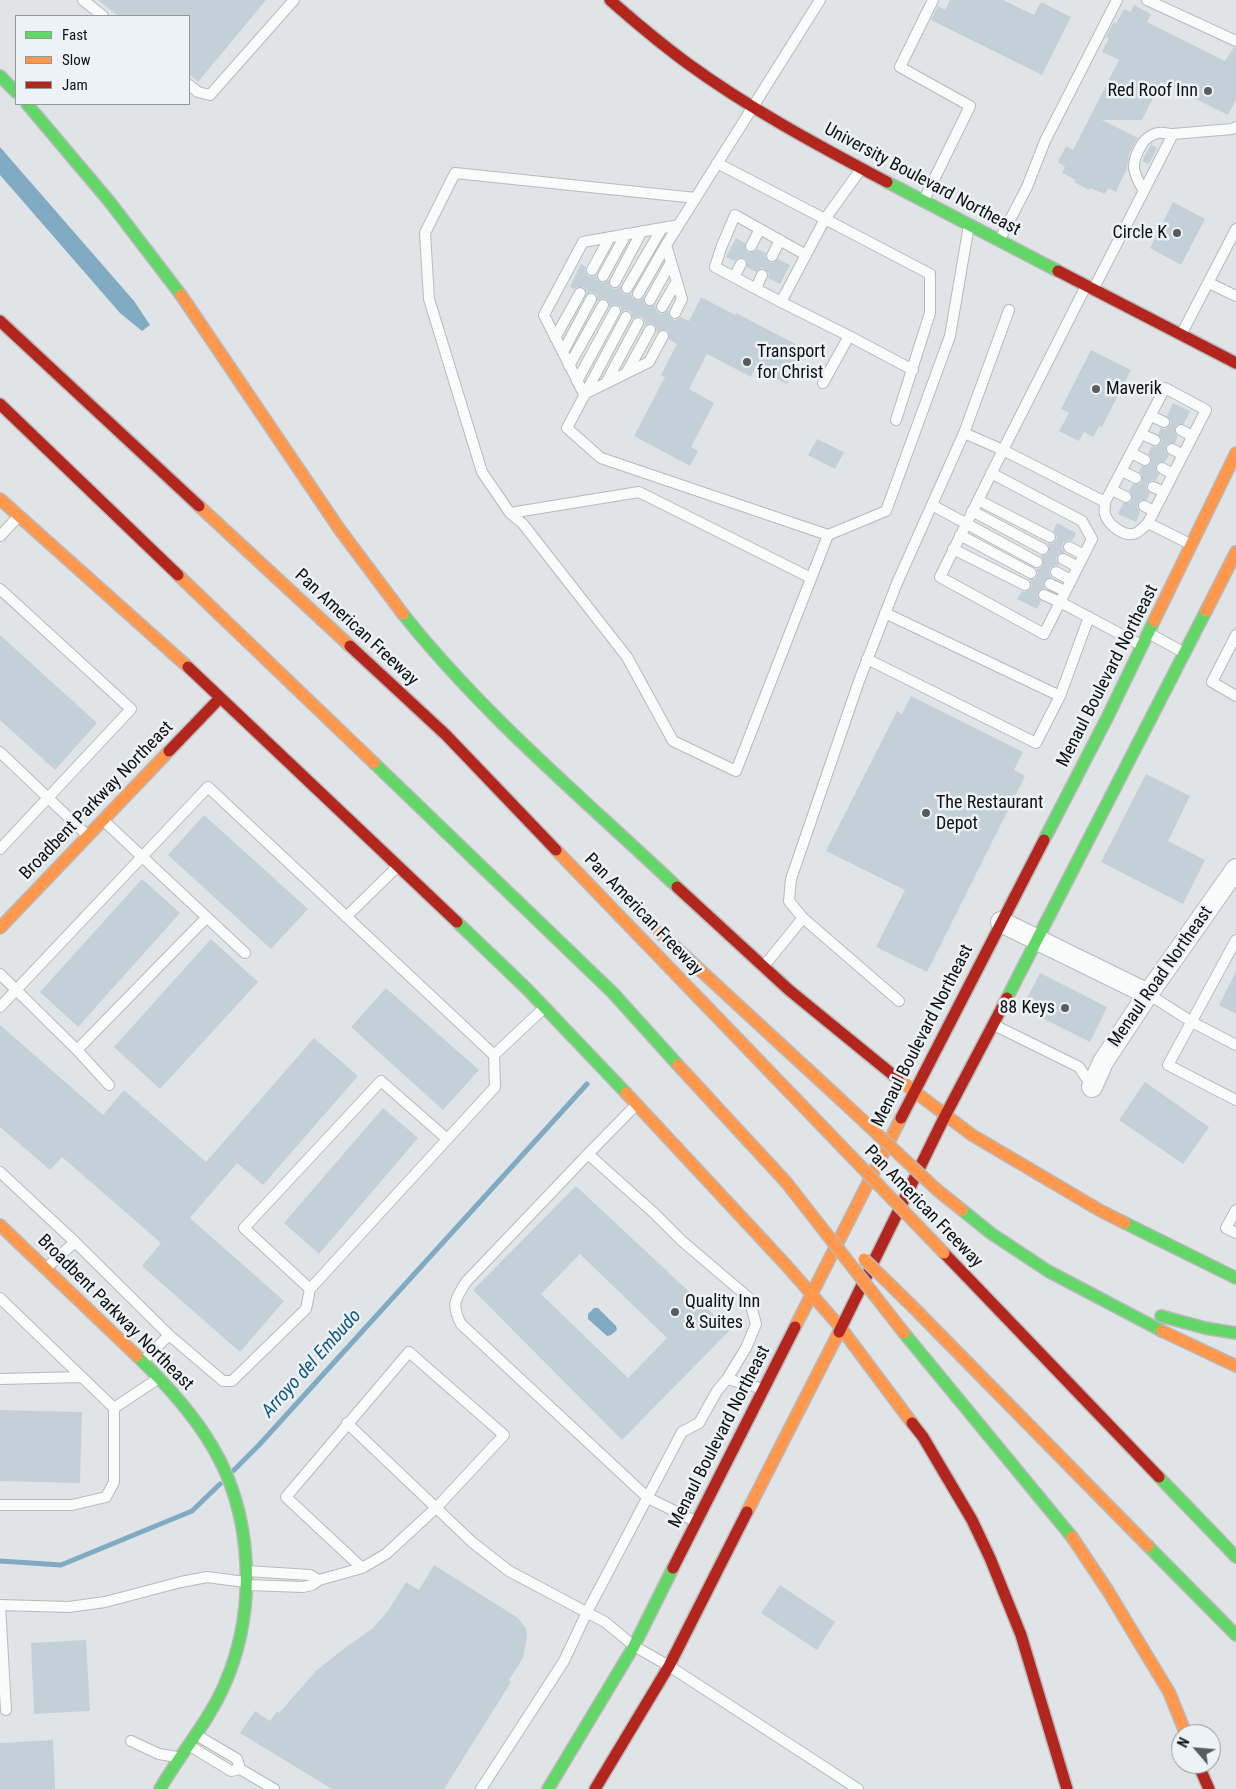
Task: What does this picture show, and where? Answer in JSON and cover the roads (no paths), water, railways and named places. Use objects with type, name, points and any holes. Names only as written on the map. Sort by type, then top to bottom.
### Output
[{"type":"main road","name":"University Boulevard Northeast","points":[[610,0],[686,63],[783,126],[923,201],[1236,363]]},
{"type":"main road","points":[[0,76],[15,91]]},
{"type":"main road","points":[[28,105],[108,198],[150,252],[234,370],[316,495],[378,583],[464,683],[554,772],[764,967],[945,1116],[972,1135],[1101,1211],[1236,1278]]},
{"type":"main road","name":"Pan American Freeway","points":[[0,321],[446,736],[1236,1557]]},
{"type":"main road","points":[[0,404],[585,966],[620,1001],[786,1182],[913,1307],[1236,1635]]},
{"type":"main road","name":"Menaul Boulevard Northeast","points":[[548,1789],[634,1646],[914,1092],[1107,718],[1236,453]]},
{"type":"main road","points":[[0,500],[141,624],[398,865],[544,1007],[637,1104],[841,1328],[924,1437],[976,1528],[1003,1588],[1021,1635],[1067,1789]]},
{"type":"main road","points":[[595,1789],[670,1666],[841,1328],[945,1116],[1236,552]]},
{"type":"main road","name":"Broadbent Parkway Northeast","points":[[0,928],[220,698]]},
{"type":"main road","points":[[446,736],[592,871]]},
{"type":"main road","points":[[651,925],[936,1189],[999,1239],[1048,1271],[1176,1338],[1236,1366]]},
{"type":"main road","points":[[786,1182],[904,1333],[1067,1529],[1108,1591],[1169,1692],[1182,1724]]},
{"type":"main road","name":"Broadbent Parkway Northeast","points":[[0,1225],[9,1240],[46,1269],[142,1361],[177,1398],[197,1422],[227,1476],[237,1506],[242,1533],[246,1579],[242,1626],[238,1646],[231,1668],[213,1709],[160,1789]]},
{"type":"main road","points":[[1048,1271],[1159,1316],[1205,1328],[1236,1333]]},
{"type":"main road","points":[[1202,1774],[1208,1789]]},
{"type":"street","name":"Menaul Road Northeast","points":[[1092,1087],[1103,1062],[1148,994],[1236,870]]},
{"type":"street","points":[[1001,922],[1148,994]]},
{"type":"lane","points":[[83,0],[102,15]]},
{"type":"lane","points":[[190,86],[198,92],[210,95],[294,0]]},
{"type":"lane","points":[[638,294],[666,245],[820,0]]},
{"type":"lane","points":[[923,201],[970,106],[900,67],[933,0]]},
{"type":"lane","points":[[999,240],[1027,187],[1046,140],[1116,0]]},
{"type":"lane","points":[[1147,0],[1236,41]]},
{"type":"lane","points":[[1144,191],[1137,180],[1134,157],[1144,141],[1149,137],[1158,132],[1174,134],[1232,129],[1236,127]]},
{"type":"lane","points":[[991,473],[1082,520],[1092,538],[1044,634],[940,577],[1002,450],[1174,134]]},
{"type":"lane","points":[[717,163],[930,274],[930,313],[896,420]]},
{"type":"lane","points":[[782,302],[825,219],[861,168]]},
{"type":"lane","points":[[696,198],[455,173],[425,233],[429,299],[482,472],[510,513],[522,524],[626,656],[673,741],[736,771],[828,535]]},
{"type":"lane","points":[[806,255],[735,215],[715,267],[913,370]]},
{"type":"lane","points":[[626,317],[567,428],[601,458],[828,535],[886,511],[950,336],[969,224]]},
{"type":"lane","points":[[584,394],[544,315],[583,242],[679,225]]},
{"type":"lane","points":[[627,288],[662,228]]},
{"type":"lane","points":[[751,246],[760,229]]},
{"type":"lane","points":[[1181,334],[1236,229]]},
{"type":"lane","points":[[615,282],[642,231]]},
{"type":"lane","points":[[603,276],[626,234]]},
{"type":"lane","points":[[592,270],[610,237]]},
{"type":"lane","points":[[772,256],[780,240]]},
{"type":"lane","points":[[666,245],[682,299],[674,313]]},
{"type":"lane","points":[[650,300],[671,262]]},
{"type":"lane","points":[[734,277],[741,264]]},
{"type":"lane","points":[[756,288],[762,275]]},
{"type":"lane","points":[[662,307],[677,281]]},
{"type":"lane","points":[[1209,283],[1236,296]]},
{"type":"lane","points":[[555,338],[580,292]]},
{"type":"lane","points":[[562,352],[592,299]]},
{"type":"lane","points":[[569,366],[603,304]]},
{"type":"lane","points":[[899,1001],[803,918],[789,901],[791,879],[867,659],[897,583],[964,433],[1009,310]]},
{"type":"lane","points":[[577,381],[615,311]]},
{"type":"lane","points":[[606,383],[638,323]]},
{"type":"lane","points":[[627,372],[650,330]]},
{"type":"lane","points":[[584,394],[649,362],[663,336]]},
{"type":"lane","points":[[823,382],[849,336]]},
{"type":"lane","points":[[1165,388],[1206,410],[1148,523],[1136,533],[1129,534],[1119,531],[1109,523],[1105,514],[1106,502],[1141,434],[1165,388]]},
{"type":"lane","points":[[1151,416],[1164,422]]},
{"type":"lane","points":[[1181,430],[1192,436]]},
{"type":"lane","points":[[964,433],[1106,502]]},
{"type":"lane","points":[[1141,434],[1155,440]]},
{"type":"lane","points":[[1172,449],[1183,455]]},
{"type":"lane","points":[[1131,453],[1145,460]]},
{"type":"lane","points":[[1162,468],[1173,474]]},
{"type":"lane","points":[[1122,471],[1136,478]]},
{"type":"lane","points":[[1153,486],[1164,492]]},
{"type":"lane","points":[[1112,490],[1126,498]]},
{"type":"lane","points":[[510,513],[639,492],[811,578]]},
{"type":"lane","points":[[978,500],[1050,537]]},
{"type":"lane","points":[[932,505],[1037,562]]},
{"type":"lane","points":[[1144,506],[1154,511]]},
{"type":"lane","points":[[972,511],[1043,549]]},
{"type":"lane","points":[[0,536],[19,516]]},
{"type":"lane","points":[[1148,523],[1192,544]]},
{"type":"lane","points":[[960,536],[1031,573]]},
{"type":"lane","points":[[1069,547],[1084,555]]},
{"type":"lane","points":[[954,549],[1025,585]]},
{"type":"lane","points":[[1063,559],[1078,566]]},
{"type":"lane","points":[[1056,572],[1071,580]]},
{"type":"lane","points":[[1050,584],[1066,591]]},
{"type":"lane","points":[[0,589],[131,709],[0,849]]},
{"type":"lane","points":[[1044,595],[1142,646]]},
{"type":"lane","points":[[885,613],[1060,696]]},
{"type":"lane","points":[[867,659],[1036,743],[1060,696],[1089,617]]},
{"type":"lane","points":[[1149,634],[1184,653]]},
{"type":"lane","points":[[1236,635],[1212,682],[1236,696]]},
{"type":"lane","points":[[0,752],[88,836]]},
{"type":"lane","points":[[0,1007],[208,787],[494,1055],[495,1086],[310,1289],[306,1309],[232,1381],[223,1381],[169,1335],[75,1242],[0,1172]]},
{"type":"lane","points":[[103,820],[245,953]]},
{"type":"lane","points":[[346,917],[398,865]]},
{"type":"lane","points":[[77,1050],[206,916]]},
{"type":"lane","points":[[764,967],[803,918]]},
{"type":"lane","points":[[1236,940],[1168,1066],[1236,1100]]},
{"type":"lane","points":[[0,974],[77,1050],[109,1085]]},
{"type":"lane","points":[[1148,994],[1192,1022],[1236,1045]]},
{"type":"lane","points":[[494,1055],[544,1007]]},
{"type":"lane","points":[[993,1025],[1079,1067],[1092,1087]]},
{"type":"lane","points":[[310,1289],[244,1228],[381,1081],[447,1139]]},
{"type":"lane","points":[[637,1104],[466,1282],[456,1297],[455,1311],[461,1324],[648,1498],[697,1522]]},
{"type":"lane","points":[[481,1789],[564,1661],[587,1612],[682,1432],[699,1424],[717,1392],[746,1348],[756,1324],[749,1298],[682,1241],[654,1213],[588,1154]]},
{"type":"lane","points":[[1236,1210],[1226,1228],[1236,1233]]},
{"type":"lane","points":[[46,1269],[75,1242]]},
{"type":"lane","points":[[0,1298],[114,1408],[114,1482],[106,1497],[72,1504],[0,1505]]},
{"type":"lane","points":[[142,1361],[169,1335]]},
{"type":"lane","points":[[6,1710],[0,1605],[69,1607],[105,1602],[207,1577],[246,1579],[310,1575],[319,1580],[362,1568],[386,1554],[437,1507],[504,1435],[409,1352],[286,1497],[362,1568]]},
{"type":"lane","points":[[0,1379],[82,1377]]},
{"type":"lane","points":[[114,1408],[158,1378]]},
{"type":"lane","points":[[727,1379],[764,1389]]},
{"type":"lane","points":[[347,1423],[472,1542],[509,1570],[605,1622],[634,1646],[670,1666],[858,1789]]},
{"type":"lane","points":[[197,1735],[237,1759],[240,1769],[274,1789]]},
{"type":"lane","points":[[131,1742],[159,1754],[181,1757]]},
{"type":"lane","points":[[190,1745],[231,1771],[240,1769]]},
{"type":"water","points":[[0,147],[134,301],[150,325],[142,331],[120,313],[0,175]]},
{"type":"water","points":[[594,1308],[598,1308],[616,1326],[617,1330],[611,1335],[607,1336],[588,1319],[588,1314]]},
{"type":"waterway","name":"Arroyo del Embudo","points":[[233,1471],[259,1445],[587,1084]]},
{"type":"waterway","name":"Arroyo del Embudo","points":[[0,1561],[61,1565],[192,1511],[220,1484]]},
{"type":"place","name":"Red Roof Inn","points":[[1208,91]]},
{"type":"place","name":"Circle K","points":[[1177,233]]},
{"type":"place","name":"Transport for Christ","points":[[747,362]]},
{"type":"place","name":"Maverik","points":[[1096,389]]},
{"type":"place","name":"The Restaurant Depot","points":[[926,813]]},
{"type":"place","name":"88 Keys","points":[[1065,1008]]},
{"type":"place","name":"Quality Inn & Suites","points":[[675,1312]]}]
